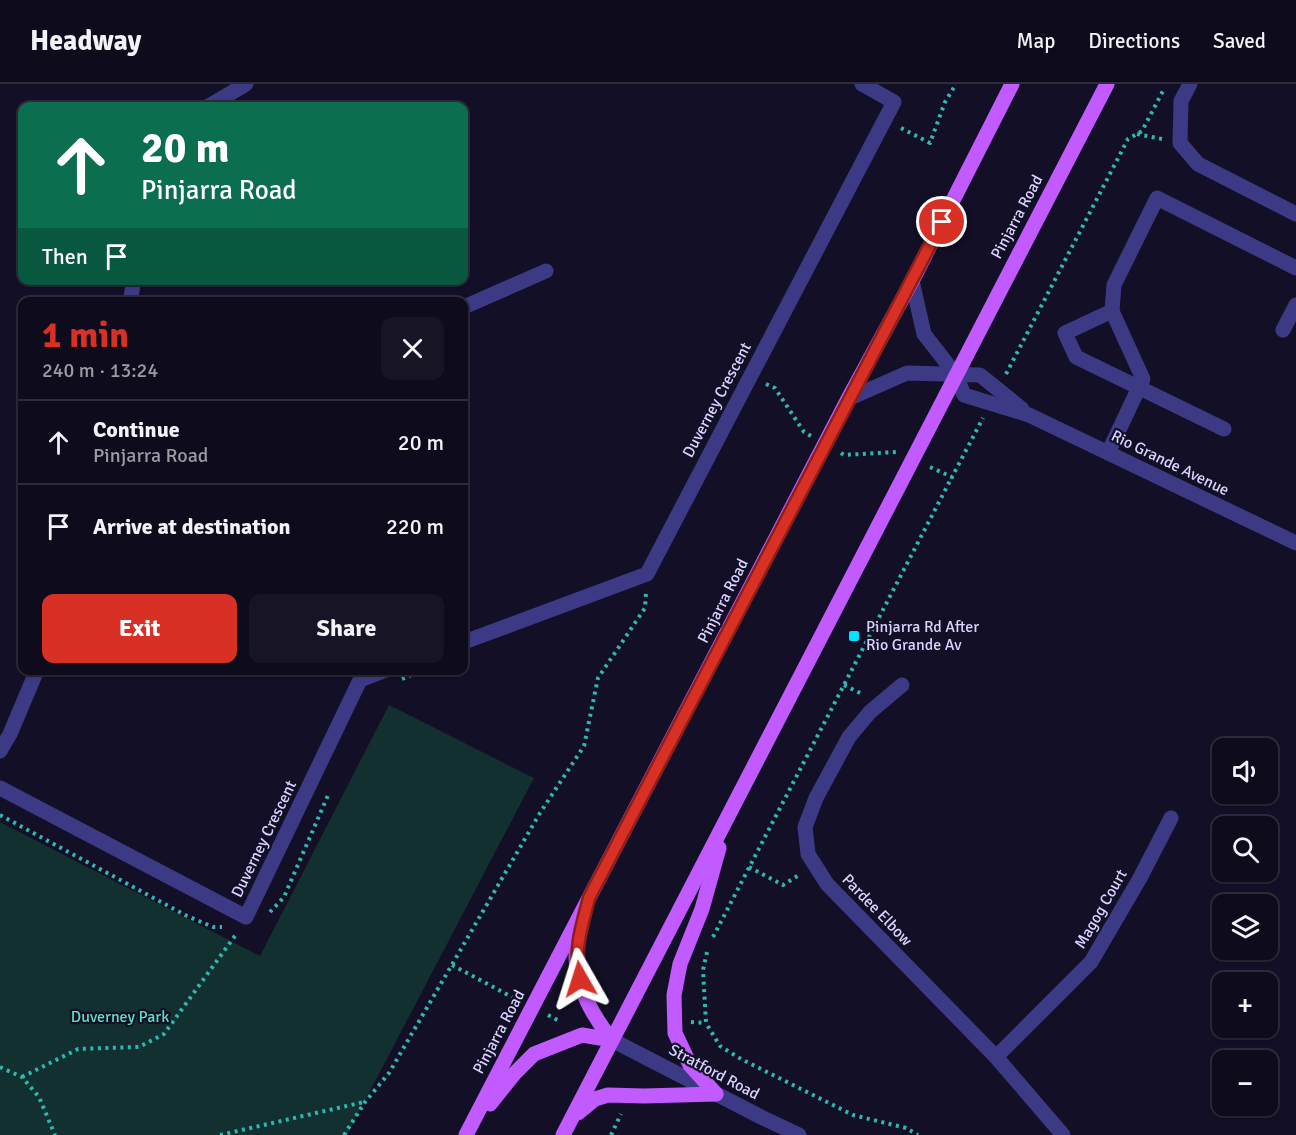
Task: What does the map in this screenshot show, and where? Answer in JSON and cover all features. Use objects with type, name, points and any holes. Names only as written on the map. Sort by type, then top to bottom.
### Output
[{"type":"main road","name":"Pinjarra Road","points":[[466,1135],[848,399],[912,281],[1012,84]]},
{"type":"main road","name":"Pinjarra Road","points":[[566,1130],[1107,84]]},
{"type":"main road","points":[[716,1094],[690,1065],[675,1033],[674,995],[680,964],[702,909],[728,816]]},
{"type":"main road","points":[[589,898],[577,942],[576,958],[580,979],[590,1006],[598,1022],[612,1040]]},
{"type":"main road","points":[[466,1135],[513,1074],[534,1054],[582,1035],[612,1040]]},
{"type":"main road","points":[[566,1130],[583,1108],[595,1098],[608,1095],[716,1094]]},
{"type":"street","points":[[216,102],[246,84]]},
{"type":"street","name":"Duverney Crescent","points":[[647,574],[894,102],[862,84]]},
{"type":"street","points":[[1190,84],[1181,101],[1180,143],[1198,165],[1296,214]]},
{"type":"street","points":[[1108,453],[1143,379],[1112,311],[1114,285],[1157,198],[1296,268]]},
{"type":"street","points":[[468,305],[546,270]]},
{"type":"street","name":"Rio Grande Avenue","points":[[912,281],[924,334],[956,375],[964,395],[994,396],[1296,543]]},
{"type":"street","points":[[1283,330],[1296,305]]},
{"type":"street","points":[[1112,311],[1065,333],[1076,357],[1224,429]]},
{"type":"street","name":"Rio Grande Avenue","points":[[848,399],[906,373],[980,375],[994,396]]},
{"type":"street","points":[[468,641],[647,574]]},
{"type":"street","points":[[0,752],[35,675]]},
{"type":"street","name":"Duverney Crescent","points":[[0,788],[246,917],[360,680],[373,675]]},
{"type":"street","name":"Pardee Elbow","points":[[902,685],[870,712],[849,737],[816,798],[805,827],[808,854],[827,884],[996,1057],[1063,1135]]},
{"type":"street","name":"Magog Court","points":[[996,1057],[1091,962],[1140,878],[1171,818]]},
{"type":"street","name":"Stratford Road","points":[[612,1040],[799,1135]]},
{"type":"path","points":[[896,124],[930,143],[945,102],[956,84]]},
{"type":"path","points":[[764,383],[775,388],[804,432],[844,455],[897,452],[952,477],[1128,139],[1142,131],[1166,84]]},
{"type":"path","points":[[1137,134],[1180,143]]},
{"type":"path","points":[[344,1135],[365,1102],[389,1073],[540,813],[584,746],[598,678],[645,608],[647,574]]},
{"type":"path","points":[[397,682],[412,675]]},
{"type":"path","points":[[269,914],[284,897],[332,787]]},
{"type":"path","points":[[0,815],[187,916],[213,927],[240,928],[164,1034],[139,1047],[78,1049],[22,1077]]},
{"type":"path","points":[[749,867],[783,885],[815,866]]},
{"type":"path","points":[[452,965],[512,997]]},
{"type":"path","points":[[548,1015],[563,1023],[565,1028]]},
{"type":"path","points":[[690,1022],[706,1023]]},
{"type":"path","points":[[0,1067],[22,1077],[39,1096],[55,1135]]},
{"type":"path","points":[[220,1135],[365,1102]]},
{"type":"path","points":[[611,1135],[624,1109]]},
{"type":"green space","name":"Duverney Park","points":[[389,705],[534,778],[347,1135],[0,1135],[0,822],[260,956]]},
{"type":"place","name":"Pinjarra Rd After Rio Grande Av","points":[[854,636]]},
{"type":"route","points":[[580,979],[576,958],[577,942],[589,898],[942,222]]}]
